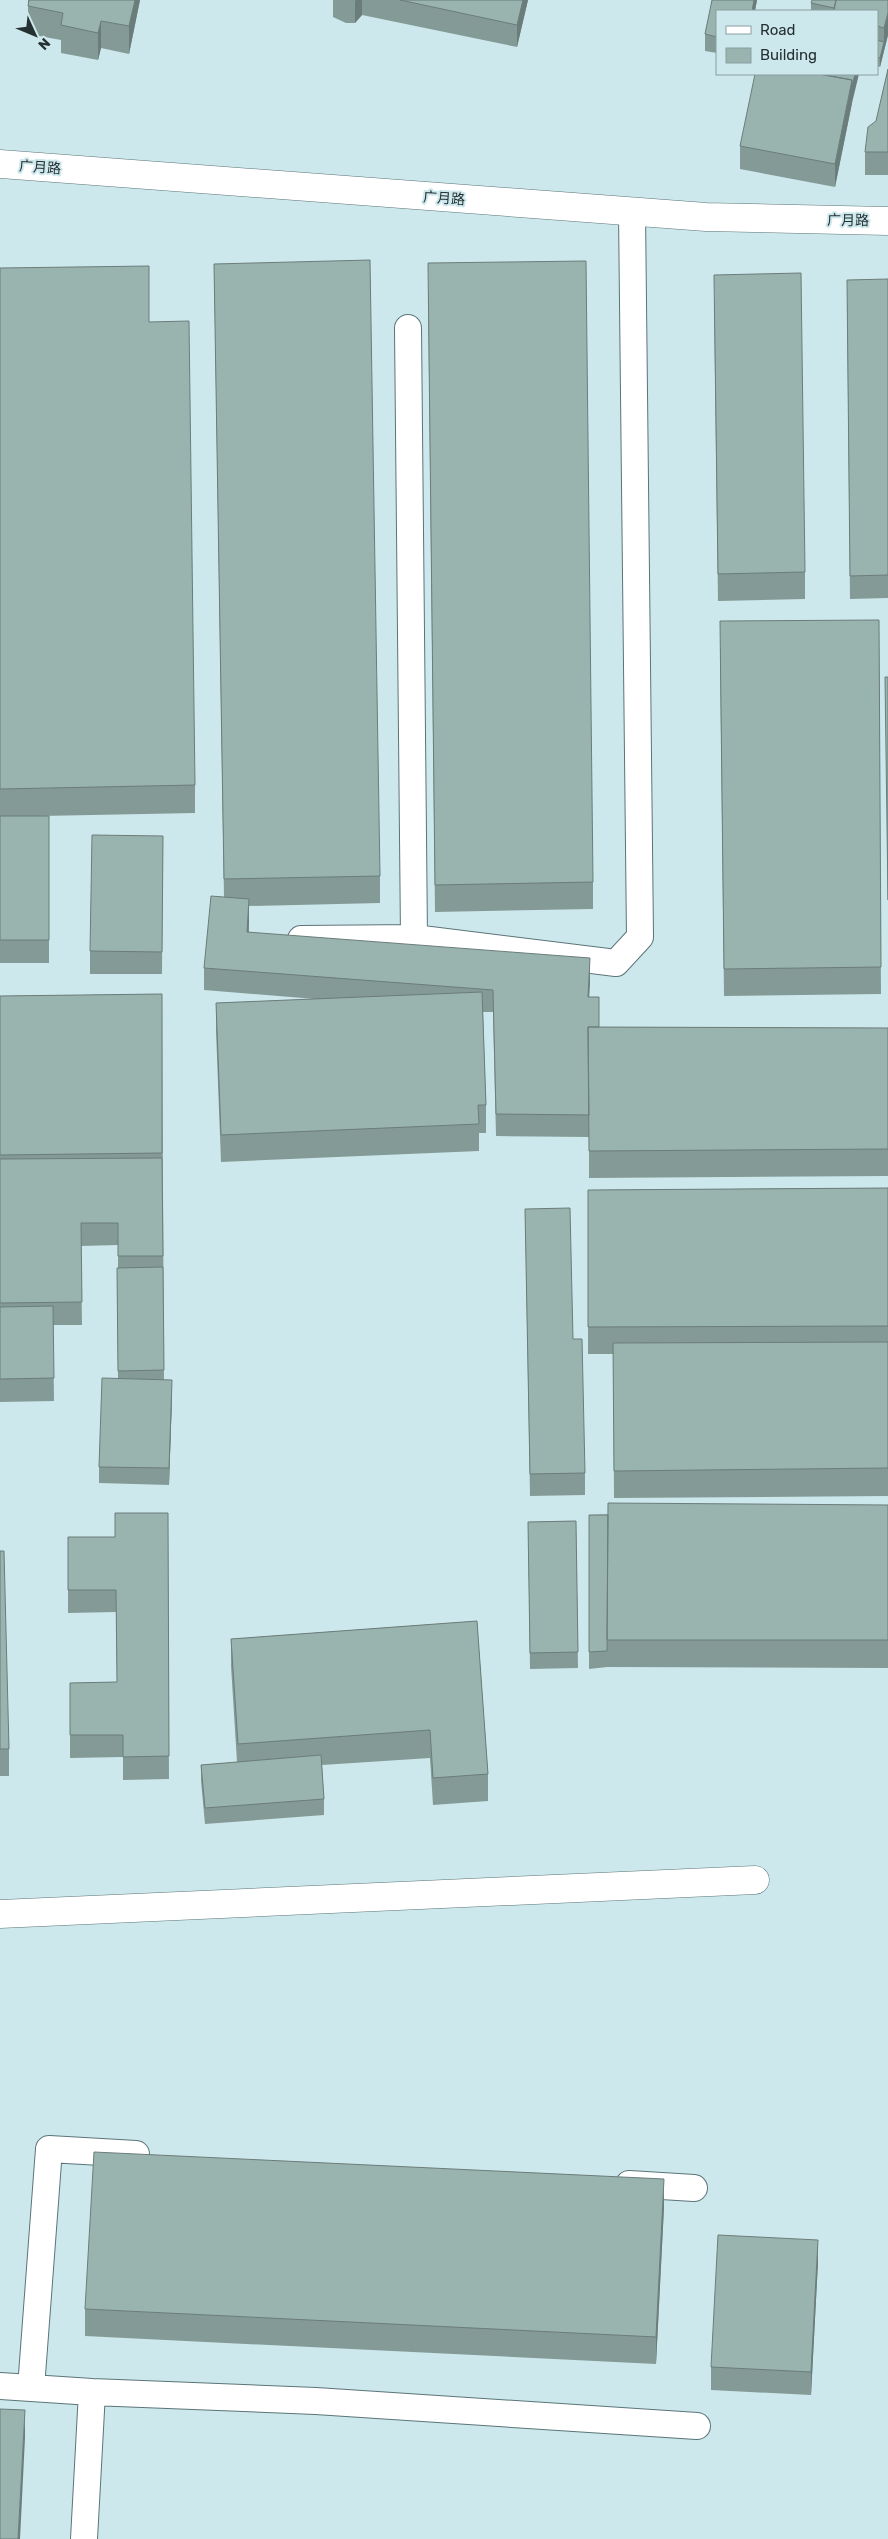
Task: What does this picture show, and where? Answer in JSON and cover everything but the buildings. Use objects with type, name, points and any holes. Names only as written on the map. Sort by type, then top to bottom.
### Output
[{"type":"street","name":"广月路","points":[[0,164],[706,217],[888,221]]},
{"type":"street","points":[[0,1914],[755,1880]]},
{"type":"lane","points":[[274,939],[414,938],[616,963],[640,937],[632,212]]},
{"type":"lane","points":[[408,328],[414,938]]},
{"type":"lane","points":[[31,2388],[49,2149],[158,2156]]},
{"type":"lane","points":[[604,2182],[694,2188]]},
{"type":"lane","points":[[0,2386],[92,2392],[316,2401],[697,2426]]},
{"type":"lane","points":[[84,2539],[92,2392]]}]
